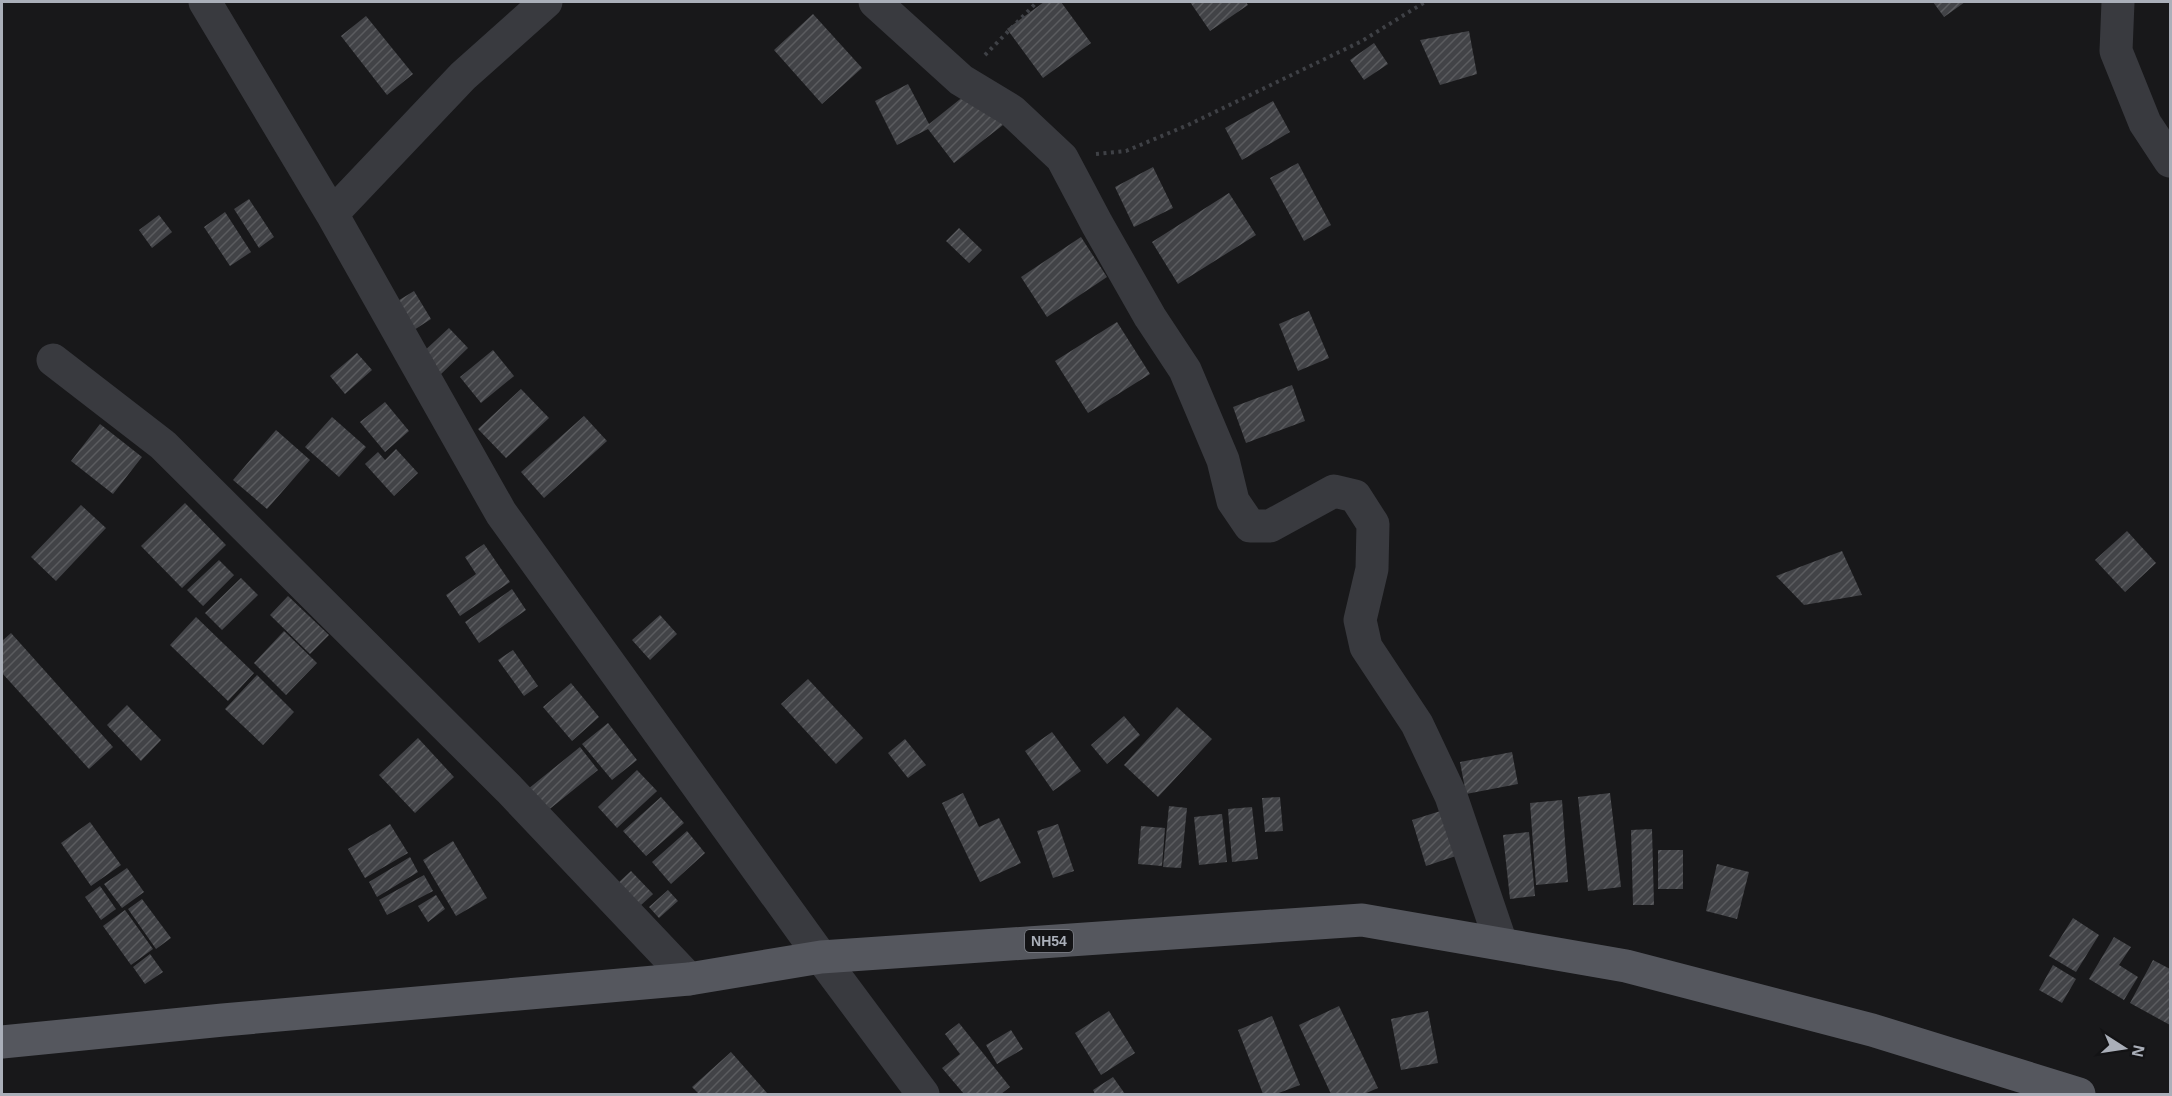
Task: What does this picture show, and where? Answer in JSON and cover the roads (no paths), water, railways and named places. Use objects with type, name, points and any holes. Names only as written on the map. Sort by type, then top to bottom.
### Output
[{"type":"main road","name":"NH54","points":[[2,1042],[689,979],[821,957],[1362,920],[1626,966],[1872,1030],[2079,1095]]},
{"type":"street","points":[[205,2],[332,214],[501,513],[923,1095]]},
{"type":"street","points":[[332,214],[463,76],[546,2]]},
{"type":"street","points":[[875,2],[961,80],[1012,111],[1062,158],[1138,296],[1185,370],[1223,460],[1233,501],[1250,526],[1270,526],[1334,491],[1355,496],[1373,524],[1372,569],[1360,620],[1366,647],[1417,724],[1450,796],[1501,943]]},
{"type":"street","points":[[2118,2],[2116,51],[2145,123],[2170,161]]},
{"type":"street","points":[[52,360],[163,445],[509,789],[689,979]]}]
